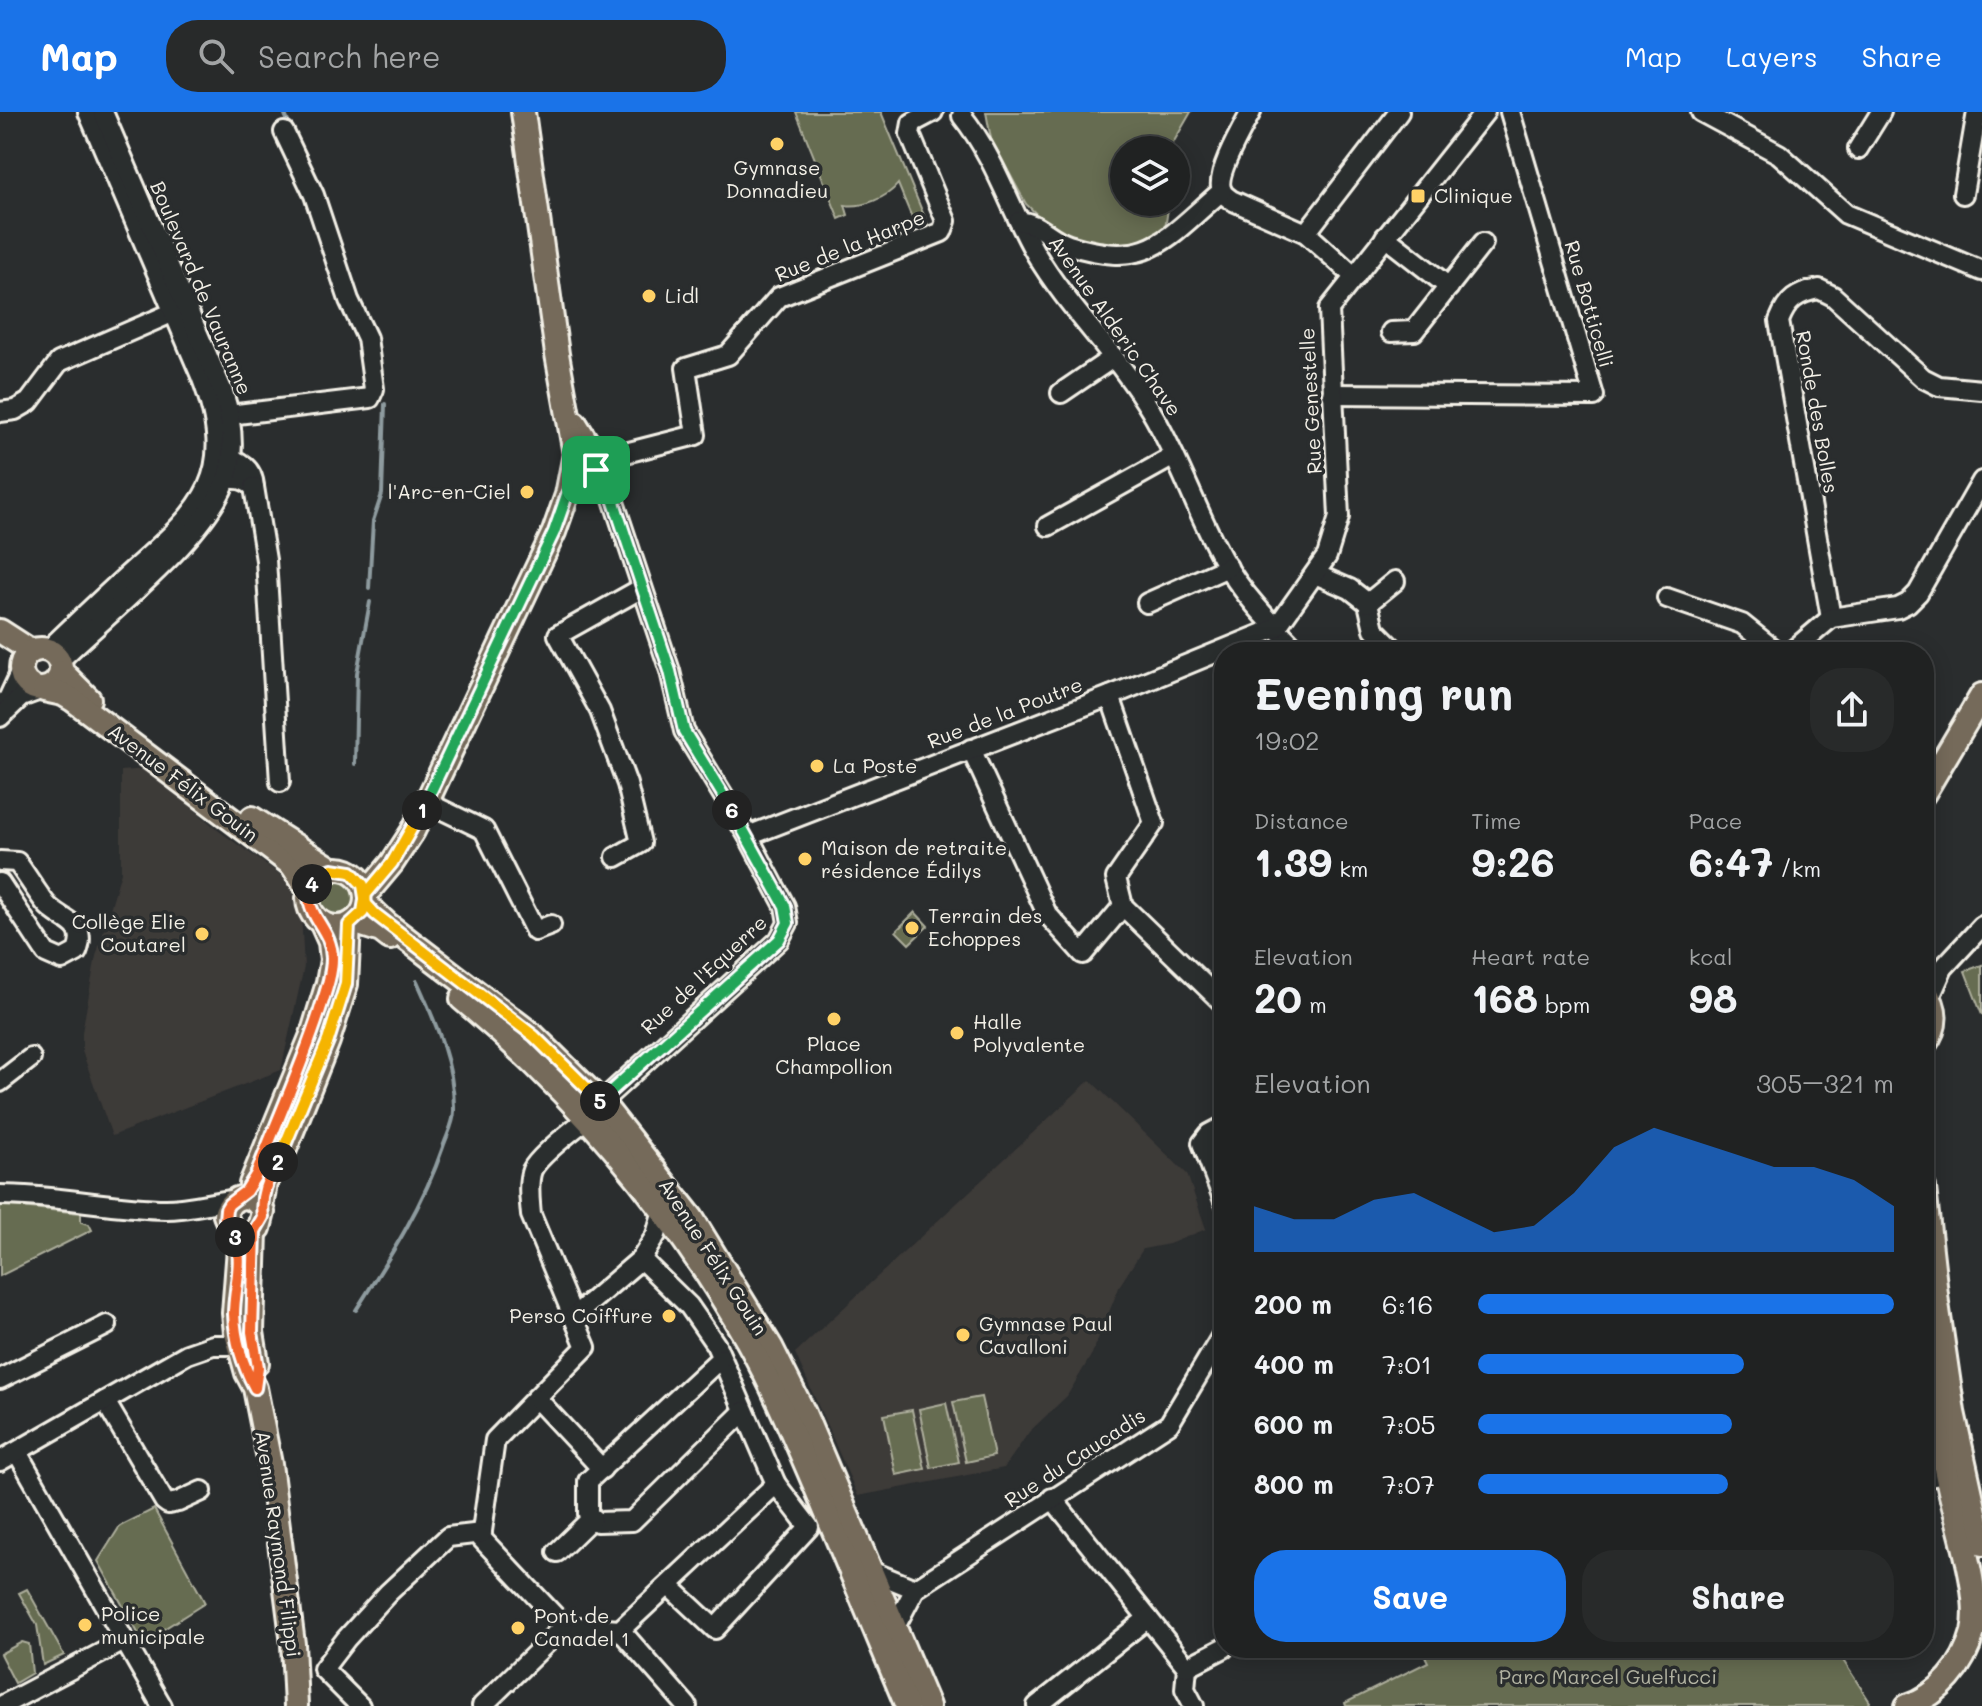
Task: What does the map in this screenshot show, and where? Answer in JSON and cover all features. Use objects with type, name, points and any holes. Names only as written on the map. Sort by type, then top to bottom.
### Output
[{"type":"main road","points":[[321,922],[339,927],[359,911],[413,831],[583,467],[568,409],[553,327],[523,112]]},
{"type":"main road","name":"Avenue Félix Gouin","points":[[0,631],[197,781],[341,871]]},
{"type":"main road","name":"Avenue Félix Gouin","points":[[0,648],[40,662]]},
{"type":"main road","points":[[40,662],[29,686],[42,690]]},
{"type":"main road","name":"Avenue Félix Gouin","points":[[42,690],[63,694],[73,700],[292,865],[309,891]]},
{"type":"main road","points":[[1934,776],[1982,695]]},
{"type":"main road","points":[[239,1211],[312,1035],[328,983],[332,960],[330,942],[310,907],[309,891],[315,879],[341,871],[392,863]]},
{"type":"main road","points":[[341,871],[363,885],[359,911]]},
{"type":"main road","name":"Avenue Félix Gouin","points":[[359,911],[595,1110],[692,1218],[771,1347],[804,1413],[928,1706]]},
{"type":"main road","name":"Avenue Raymond Filippi","points":[[297,1704],[270,1464],[255,1388],[239,1345],[234,1313],[239,1211],[265,1183],[285,1149],[328,1041],[346,984],[359,911]]},
{"type":"main road","name":"Avenue Félix Gouin","points":[[595,1110],[701,1265],[747,1341],[788,1423],[907,1706]]},
{"type":"main road","name":"Avenue Raymond Filippi","points":[[239,1211],[244,1235],[255,1231],[252,1332],[258,1367],[255,1388]]},
{"type":"main road","points":[[1934,1276],[1953,1412],[1979,1511],[1982,1544]]},
{"type":"main road","points":[[1925,1704],[1964,1657],[1973,1630],[1971,1582],[1935,1476]]},
{"type":"street","name":"Boulevard de Vauranne","points":[[88,112],[214,413],[223,457]]},
{"type":"street","name":"Boulevard de Vauranne","points":[[0,707],[40,662],[196,530],[215,502],[223,457],[229,415],[212,363],[103,112]]},
{"type":"street","name":"Rue de la Harpe","points":[[583,467],[696,435],[686,368],[728,355],[779,297],[942,232],[946,221],[910,134],[912,123],[933,112]]},
{"type":"street","points":[[1251,112],[1223,169],[1220,181],[1222,191],[1231,200],[1306,233],[1355,277]]},
{"type":"street","points":[[1306,233],[1399,112]]},
{"type":"street","name":"Rue Genestelle","points":[[1276,628],[1327,556],[1339,517],[1329,309],[1485,112]]},
{"type":"street","name":"Rue Botticelli","points":[[1332,394],[1594,396],[1510,112]]},
{"type":"street","points":[[1701,112],[1779,154],[1846,214],[1982,271]]},
{"type":"street","points":[[1858,149],[1881,112]]},
{"type":"street","points":[[1963,194],[1977,112]]},
{"type":"street","name":"Avenue Alderic Chave","points":[[967,113],[1019,221],[1051,278],[1114,357],[1151,411],[1228,567],[1289,642]]},
{"type":"street","points":[[229,415],[370,398],[374,389],[367,338],[349,300],[314,195],[284,132]]},
{"type":"street","points":[[1019,221],[1034,223],[1064,244],[1121,256],[1144,251],[1172,236],[1222,191]]},
{"type":"street","points":[[1385,237],[1449,287]]},
{"type":"street","points":[[1391,332],[1414,331],[1483,243]]},
{"type":"street","name":"Ronde des Bolles","points":[[1831,618],[1779,321],[1784,307],[1793,297],[1819,289],[1833,296],[1923,378],[1939,386],[1982,390]]},
{"type":"street","points":[[0,412],[15,410],[29,402],[59,362],[174,312]]},
{"type":"street","points":[[1061,393],[1114,357]]},
{"type":"street","points":[[1048,526],[1174,456]]},
{"type":"street","points":[[223,457],[250,471],[254,487],[266,560],[280,782]]},
{"type":"street","name":"Rue de l'Equerre","points":[[536,1398],[586,1347],[531,1215],[532,1170],[568,1133],[779,940],[791,923],[748,836],[684,731],[670,671],[607,481],[583,467]]},
{"type":"street","points":[[218,479],[245,479],[254,487]]},
{"type":"street","points":[[1803,642],[1831,618],[1898,608],[1908,603],[1918,593],[1982,481]]},
{"type":"street","points":[[1147,603],[1228,567]]},
{"type":"street","points":[[1315,574],[1350,589],[1368,603],[1374,629],[1387,642]]},
{"type":"street","points":[[1368,603],[1395,581]]},
{"type":"street","points":[[616,857],[641,843],[627,784],[600,711],[558,635],[642,588]]},
{"type":"street","points":[[1667,598],[1742,624],[1764,642]]},
{"type":"street","name":"Rue de la Poutre","points":[[1242,642],[1276,628]]},
{"type":"street","name":"Rue de la Poutre","points":[[748,836],[1214,653]]},
{"type":"street","points":[[0,717],[21,697],[42,690]]},
{"type":"street","points":[[1110,696],[1154,823],[1116,878],[1123,906],[1214,994]]},
{"type":"street","points":[[971,749],[1047,914],[1083,954],[1123,906]]},
{"type":"street","points":[[426,802],[484,830],[535,931],[551,925]]},
{"type":"street","points":[[0,861],[17,862],[49,908],[78,929],[81,942],[77,952],[62,960],[46,953],[0,883]]},
{"type":"street","points":[[23,918],[58,913]]},
{"type":"street","points":[[1934,979],[1982,926]]},
{"type":"street","points":[[0,1082],[31,1058]]},
{"type":"street","points":[[1214,1131],[1202,1143],[1214,1175]]},
{"type":"street","points":[[0,1195],[28,1194],[166,1209],[204,1207],[239,1211]]},
{"type":"street","points":[[573,1317],[641,1259],[656,1235],[663,1210]]},
{"type":"street","points":[[641,1259],[689,1306],[716,1345],[776,1484],[809,1527]]},
{"type":"street","points":[[0,1379],[107,1325]]},
{"type":"street","points":[[0,1461],[187,1354],[213,1345],[239,1345]]},
{"type":"street","name":"Rue du Caucadis","points":[[895,1627],[915,1589],[1169,1424],[1214,1349]]},
{"type":"street","points":[[721,1358],[588,1481],[588,1514],[597,1522],[632,1521],[744,1411]]},
{"type":"street","points":[[602,1469],[536,1398],[495,1440],[481,1538],[564,1626],[620,1630],[687,1706]]},
{"type":"street","points":[[105,1401],[164,1501],[168,1504],[178,1502],[202,1491]]},
{"type":"street","points":[[17,1452],[162,1706]]},
{"type":"street","points":[[620,1630],[776,1484]]},
{"type":"street","points":[[1052,1498],[1187,1667],[1185,1689],[1194,1706]]},
{"type":"street","points":[[557,1552],[592,1518]]},
{"type":"street","points":[[669,1586],[715,1629],[809,1527],[832,1527]]},
{"type":"street","points":[[360,1706],[323,1669],[388,1593],[448,1537],[482,1533]]},
{"type":"street","points":[[871,1571],[915,1589]]},
{"type":"street","points":[[1037,1706],[1148,1618]]},
{"type":"street","points":[[482,1706],[564,1626]]},
{"type":"street","points":[[1,1706],[124,1641]]},
{"type":"street","points":[[1187,1667],[1214,1653]]},
{"type":"shaded area","name":"Collège Elie Coutarel","points":[[148,769],[219,831],[288,880],[301,913],[304,967],[281,1070],[112,1136],[82,1051],[82,1032],[96,956],[121,872],[121,771]]},
{"type":"shaded area","points":[[1090,1080],[1187,1174],[1206,1229],[1169,1244],[1143,1249],[1120,1285],[1092,1354],[1067,1396],[1029,1432],[1004,1468],[858,1496],[795,1353]]},
{"type":"green space","points":[[796,112],[881,112],[930,230],[919,235],[898,184],[874,201],[845,205],[848,215],[839,219]]},
{"type":"green space","points":[[986,112],[1191,112],[1177,136],[1110,136],[1110,216],[1167,216],[1165,229],[1133,245],[1117,247],[1073,242],[1047,224],[1026,204],[991,139]]},
{"type":"green space","points":[[337,875],[353,881],[359,897],[353,913],[337,919],[321,913],[315,897],[321,881]]},
{"type":"green space","name":"Terrain des Echoppes","points":[[915,912],[928,926],[909,944],[896,931]]},
{"type":"green space","points":[[1982,965],[1982,1015],[1965,971]]},
{"type":"green space","points":[[0,1205],[81,1213],[81,1222],[89,1224],[92,1230],[0,1276]]},
{"type":"green space","points":[[981,1397],[994,1456],[966,1462],[953,1402]]},
{"type":"green space","points":[[946,1403],[959,1462],[931,1468],[919,1409]]},
{"type":"green space","points":[[912,1410],[925,1469],[896,1475],[884,1415]]},
{"type":"green space","points":[[154,1509],[205,1603],[143,1642],[98,1561],[120,1526]]},
{"type":"green space","points":[[27,1589],[64,1655],[43,1665],[37,1625],[19,1593]]},
{"type":"green space","points":[[22,1642],[29,1644],[32,1673],[15,1683],[0,1654]]},
{"type":"green space","name":"Parc Marcel Guelfucci","points":[[1426,1658],[1841,1658],[1870,1702],[1867,1706],[1346,1706],[1345,1703],[1428,1662]]},
{"type":"waterway","points":[[284,112],[288,122]]},
{"type":"waterway","points":[[369,588],[373,521],[382,494],[385,404]]},
{"type":"waterway","points":[[355,764],[357,673],[370,602]]},
{"type":"waterway","points":[[356,1310],[416,1211],[454,1116],[447,1061],[417,981]]},
{"type":"place","name":"Gymnase Donnadieu","points":[[777,144]]},
{"type":"place","name":"Clinique","points":[[1418,196]]},
{"type":"place","name":"Lidl","points":[[649,296]]},
{"type":"place","name":"l'Arc-en-Ciel","points":[[527,492]]},
{"type":"place","name":"La Poste","points":[[817,766]]},
{"type":"place","name":"Maison de retraite résidence Édilys","points":[[805,859]]},
{"type":"place","name":"Terrain des Echoppes","points":[[912,928]]},
{"type":"place","name":"Collège Elie Coutarel","points":[[202,934]]},
{"type":"place","name":"Place Champollion","points":[[834,1019]]},
{"type":"place","name":"Halle Polyvalente","points":[[957,1033]]},
{"type":"place","name":"Perso Coiffure","points":[[669,1316]]},
{"type":"place","name":"Gymnase Paul Cavalloni","points":[[963,1335]]},
{"type":"place","name":"Police municipale","points":[[85,1625]]},
{"type":"place","name":"Pont de Canadel 1","points":[[518,1628]]},
{"type":"route","points":[[596,470],[589,476],[582,476],[568,492],[554,532],[413,831],[366,894],[363,912],[349,925],[346,984],[328,1041],[282,1156],[265,1183],[262,1223],[255,1231],[252,1332],[258,1367],[255,1388],[247,1373],[236,1333],[234,1313],[239,1248],[225,1215],[229,1204],[241,1197],[256,1175],[312,1035],[328,983],[332,960],[330,942],[321,922],[314,916],[308,897],[315,879],[332,869],[351,872],[363,885],[366,894],[366,904],[375,914],[534,1036],[601,1102],[779,940],[788,923],[785,906],[748,836],[684,731],[670,671],[607,481],[596,470]]}]
